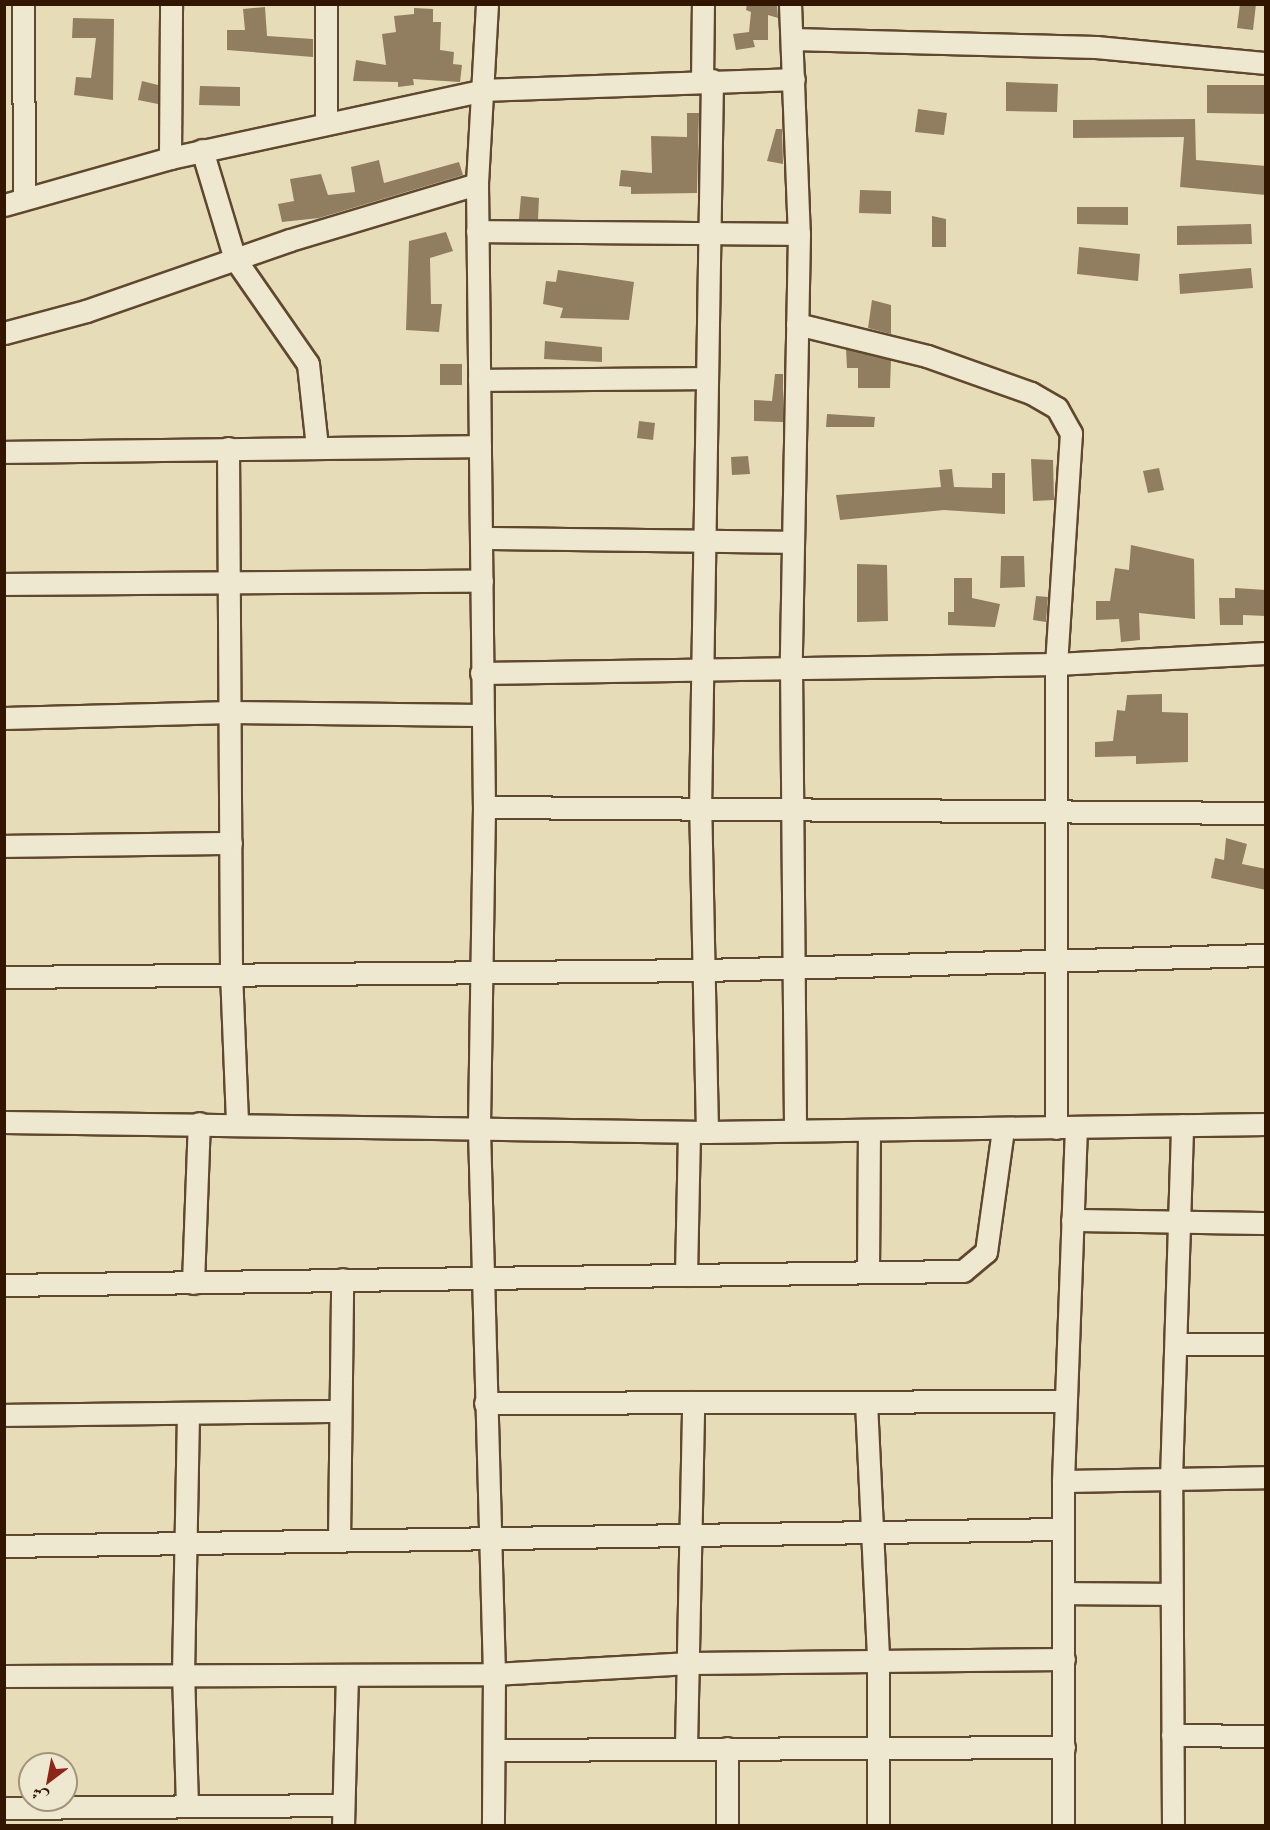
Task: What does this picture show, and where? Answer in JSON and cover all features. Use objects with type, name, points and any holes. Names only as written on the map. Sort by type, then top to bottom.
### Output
[{"type":"street","points":[[23,4],[13,43],[14,201],[202,150],[484,90],[794,79]]},
{"type":"street","points":[[170,158],[171,4]]},
{"type":"street","points":[[326,4],[326,122]]},
{"type":"street","points":[[487,4],[477,184],[482,581],[480,715],[484,807],[479,1130],[488,1537],[494,1674],[493,1826]]},
{"type":"street","points":[[686,1275],[698,1132],[704,970],[700,811],[705,538],[707,81],[703,4]]},
{"type":"street","points":[[790,4],[799,234],[791,665],[795,813],[795,1130]]},
{"type":"street","points":[[792,39],[1096,47],[1266,63]]},
{"type":"street","points":[[202,150],[235,259],[308,364],[317,447]]},
{"type":"street","points":[[4,333],[86,311],[235,259],[477,184]]},
{"type":"street","points":[[477,231],[707,231],[799,234]]},
{"type":"street","points":[[797,324],[927,356],[1031,393],[1057,408],[1071,433],[1056,664],[1059,809],[1056,960],[1072,1220],[1062,1529],[1063,1826]]},
{"type":"street","points":[[479,380],[706,378]]},
{"type":"street","points":[[4,452],[480,446]]},
{"type":"street","points":[[228,448],[231,579],[231,972],[237,1122]]},
{"type":"street","points":[[481,538],[705,538],[793,542]]},
{"type":"street","points":[[4,584],[231,579],[482,581]]},
{"type":"street","points":[[481,673],[791,665],[1056,664],[1266,653]]},
{"type":"street","points":[[4,718],[231,712],[480,715]]},
{"type":"street","points":[[484,807],[795,813],[1059,809],[1266,813]]},
{"type":"street","points":[[4,846],[231,843]]},
{"type":"street","points":[[4,977],[231,972],[704,970],[1266,955]]},
{"type":"street","points":[[4,1122],[237,1122],[479,1130],[698,1132],[1266,1124]]},
{"type":"street","points":[[193,1283],[199,1123]]},
{"type":"street","points":[[1173,1826],[1171,1479],[1182,1125]]},
{"type":"street","points":[[4,1285],[482,1280],[963,1271],[976,1264],[986,1252],[1003,1129]]},
{"type":"street","points":[[868,1271],[869,1130]]},
{"type":"street","points":[[1072,1220],[1266,1223]]},
{"type":"street","points":[[339,1541],[342,1280]]},
{"type":"street","points":[[1176,1344],[1266,1344]]},
{"type":"street","points":[[485,1403],[1065,1401]]},
{"type":"street","points":[[686,1747],[690,1663],[693,1402]]},
{"type":"street","points":[[866,1402],[878,1660],[878,1826]]},
{"type":"street","points":[[4,1415],[188,1416],[339,1411]]},
{"type":"street","points":[[187,1806],[183,1674],[188,1547],[188,1416]]},
{"type":"street","points":[[1063,1481],[1266,1477]]},
{"type":"street","points":[[4,1546],[188,1547],[488,1537],[1062,1529]]},
{"type":"street","points":[[1063,1593],[1171,1594]]},
{"type":"street","points":[[4,1676],[494,1674],[690,1663],[1064,1659]]},
{"type":"street","points":[[4,1809],[56,1817],[187,1806],[343,1816],[348,1676]]},
{"type":"street","points":[[1172,1735],[1266,1736]]},
{"type":"street","points":[[494,1750],[686,1747],[1064,1747]]},
{"type":"street","points":[[727,1748],[727,1826]]},
{"type":"building","points":[[747,4],[777,4],[778,18],[768,15],[768,40],[753,40],[755,47],[736,50],[733,34],[749,32],[751,12],[746,10]]},
{"type":"building","points":[[1240,4],[1256,4],[1253,30],[1237,28]]},
{"type":"building","points":[[265,7],[267,36],[313,39],[313,57],[227,50],[227,30],[245,30],[243,9]]},
{"type":"building","points":[[414,8],[433,9],[433,22],[441,22],[440,50],[454,52],[453,64],[462,65],[460,82],[413,79],[414,85],[398,87],[398,82],[353,81],[356,60],[386,65],[382,34],[396,32],[394,16],[414,14]]},
{"type":"building","points":[[73,18],[114,19],[113,100],[74,95],[76,77],[91,78],[96,38],[72,38]]},
{"type":"building","points":[[142,81],[158,85],[158,104],[138,100]]},
{"type":"building","points":[[1006,82],[1058,84],[1057,112],[1006,111]]},
{"type":"building","points":[[1207,85],[1266,85],[1266,114],[1207,113]]},
{"type":"building","points":[[200,86],[240,87],[240,106],[199,105]]},
{"type":"building","points":[[918,109],[947,113],[944,135],[915,132]]},
{"type":"building","points":[[687,113],[699,113],[697,193],[631,194],[631,187],[619,186],[621,170],[652,173],[651,136],[687,137]]},
{"type":"building","points":[[1195,119],[1196,160],[1266,166],[1266,195],[1180,187],[1184,137],[1073,138],[1073,120]]},
{"type":"building","points":[[776,129],[782,129],[783,164],[767,161]]},
{"type":"building","points":[[379,160],[384,183],[459,162],[463,175],[319,218],[282,222],[278,204],[294,201],[290,179],[321,174],[328,195],[355,192],[351,167]]},
{"type":"building","points":[[860,190],[891,191],[891,214],[859,213]]},
{"type":"building","points":[[521,196],[539,198],[538,219],[519,219]]},
{"type":"building","points":[[1077,207],[1128,207],[1128,225],[1077,224]]},
{"type":"building","points":[[932,216],[946,219],[946,247],[932,247]]},
{"type":"building","points":[[1251,224],[1252,244],[1177,245],[1177,226]]},
{"type":"building","points":[[446,232],[453,251],[430,258],[431,304],[442,304],[439,332],[406,330],[409,241]]},
{"type":"building","points":[[1079,247],[1140,254],[1138,281],[1077,274]]},
{"type":"building","points":[[1251,268],[1253,288],[1180,294],[1179,274]]},
{"type":"building","points":[[558,270],[634,282],[629,320],[560,318],[563,308],[543,304],[546,281],[556,282]]},
{"type":"building","points":[[872,300],[891,305],[891,334],[868,328]]},
{"type":"building","points":[[545,341],[602,347],[602,362],[544,359]]},
{"type":"building","points":[[846,349],[891,360],[890,388],[858,388],[858,368],[847,368]]},
{"type":"building","points":[[440,364],[462,364],[462,385],[440,385]]},
{"type":"building","points":[[775,374],[783,374],[783,422],[754,421],[754,400],[772,401]]},
{"type":"building","points":[[827,414],[875,417],[874,427],[826,427]]},
{"type":"building","points":[[639,421],[655,423],[653,440],[637,438]]},
{"type":"building","points":[[748,456],[750,474],[732,475],[731,457]]},
{"type":"building","points":[[1031,459],[1053,460],[1054,500],[1033,501]]},
{"type":"building","points":[[1159,468],[1164,490],[1148,493],[1143,471]]},
{"type":"building","points":[[952,469],[954,487],[992,488],[992,473],[1005,473],[1005,514],[944,510],[840,520],[836,495],[941,487],[939,470]]},
{"type":"building","points":[[1131,545],[1194,559],[1195,619],[1139,613],[1140,640],[1121,642],[1119,619],[1096,620],[1096,601],[1110,601],[1115,568],[1129,570]]},
{"type":"building","points":[[1001,556],[1024,556],[1025,587],[1000,588]]},
{"type":"building","points":[[857,564],[887,565],[888,621],[857,622]]},
{"type":"building","points":[[954,578],[972,578],[972,598],[1000,604],[995,627],[948,625],[948,612],[954,612]]},
{"type":"building","points":[[1235,588],[1266,590],[1266,616],[1243,615],[1243,625],[1220,625],[1219,598],[1235,598]]},
{"type":"building","points":[[1036,596],[1048,597],[1046,622],[1033,620]]},
{"type":"building","points":[[1162,694],[1162,712],[1188,713],[1188,762],[1136,764],[1136,756],[1095,757],[1095,742],[1113,741],[1117,710],[1125,711],[1127,695]]},
{"type":"building","points":[[1226,838],[1247,844],[1242,864],[1266,869],[1266,890],[1211,878],[1215,858],[1224,860]]}]
